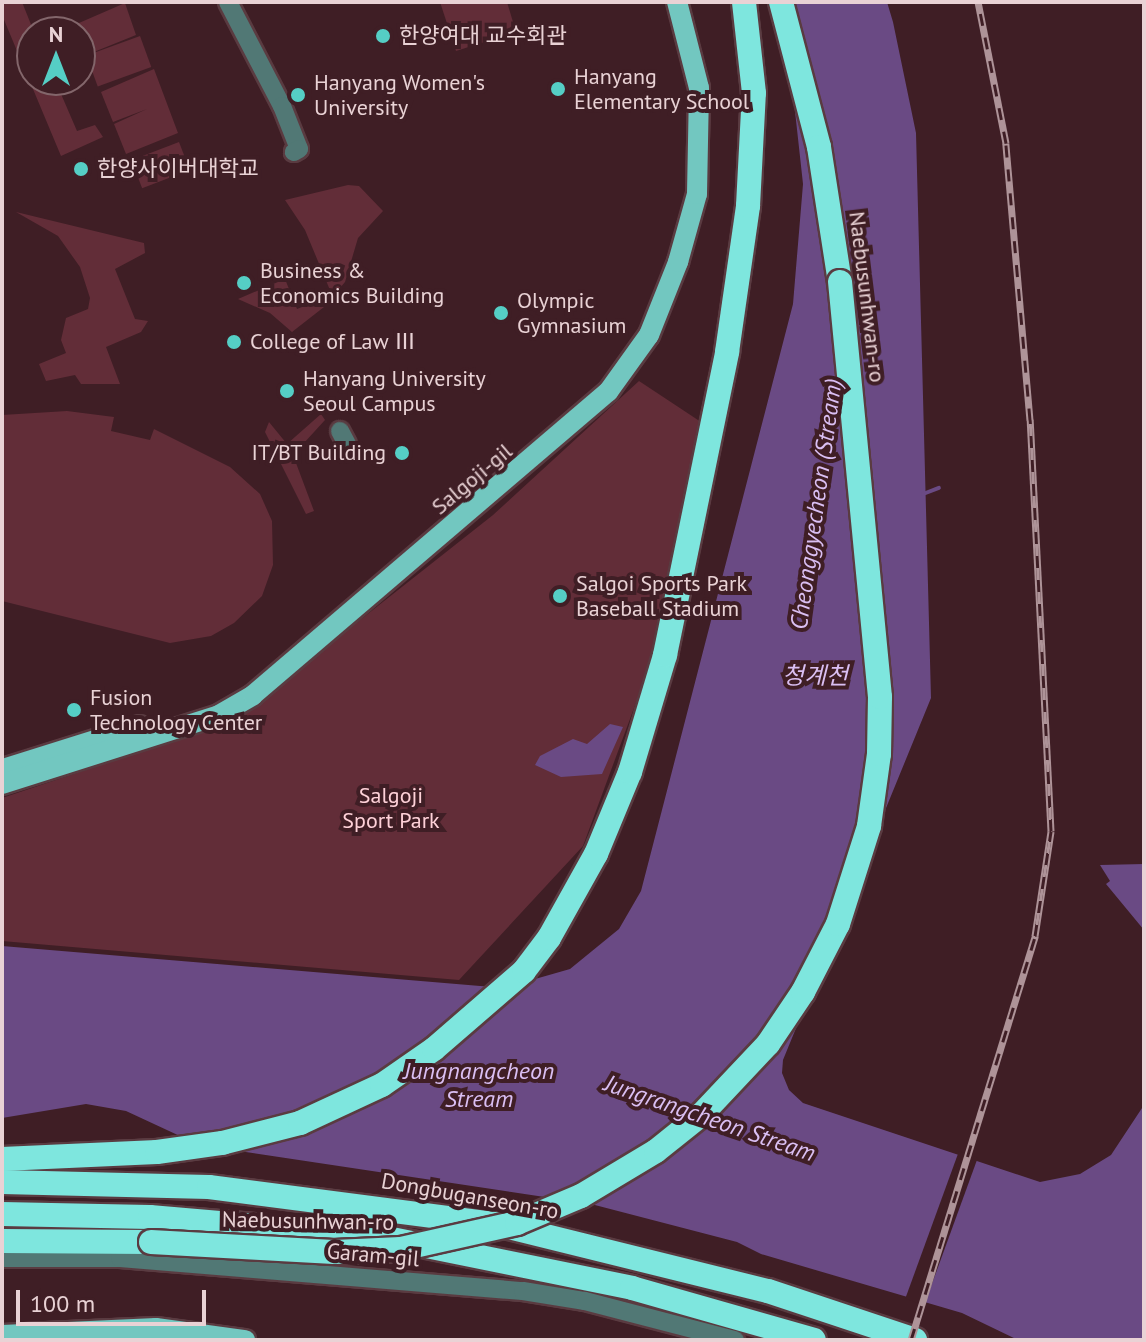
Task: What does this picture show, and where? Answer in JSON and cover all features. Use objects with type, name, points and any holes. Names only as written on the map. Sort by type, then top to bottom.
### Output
[{"type":"highway","points":[[2,1159],[157,1152],[222,1143],[300,1123],[382,1085],[434,1049],[524,971],[549,938],[586,876],[630,772],[669,640],[727,352],[748,206],[754,93],[744,2]]},
{"type":"highway","name":"Naebusunhwan-ro","points":[[2,1241],[151,1242],[334,1252],[401,1249],[476,1235],[550,1211],[620,1175],[702,1114],[768,1044],[828,947],[869,826],[880,697],[840,282],[822,162],[781,2]]},
{"type":"highway","name":"Dongbuganseon-ro","points":[[2,1182],[209,1187],[501,1225],[714,1276],[915,1340]]},
{"type":"highway","points":[[2,1214],[150,1217],[382,1237],[617,1285],[814,1340]]},
{"type":"main road","name":"Salgoji-gil","points":[[2,770],[213,703],[246,685],[599,384],[638,330],[667,258],[685,192],[691,131],[668,2]]},
{"type":"main road","name":"Salgoji-gil","points":[[2,784],[219,715],[253,695],[596,406],[632,364],[649,335],[678,262],[697,194],[699,88],[677,2]]},
{"type":"main road","points":[[2,1335],[156,1328],[245,1340]]},
{"type":"street","points":[[228,2],[282,106],[299,149],[294,152]]},
{"type":"street","name":"Garam-gil","points":[[2,1258],[120,1258],[523,1291],[585,1301],[735,1340]]},
{"type":"green space","points":[[2,2],[22,2],[28,16],[16,16],[16,48],[2,15]]},
{"type":"green space","points":[[440,2],[507,2],[516,32],[456,51]]},
{"type":"green space","points":[[125,3],[136,35],[96,51],[95,16]]},
{"type":"green space","points":[[140,36],[151,67],[98,87],[96,52]]},
{"type":"green space","points":[[154,69],[178,133],[126,154],[114,124],[147,109],[113,122],[101,92]]},
{"type":"green space","points":[[36,96],[62,96],[77,131],[95,125],[103,137],[61,156]]},
{"type":"green space","points":[[179,142],[190,170],[142,188],[131,160]]},
{"type":"green space","points":[[348,185],[359,186],[383,211],[358,238],[345,282],[324,307],[292,332],[270,313],[238,299],[285,279],[297,309],[332,295],[305,230],[285,200]]},
{"type":"green space","points":[[16,212],[144,243],[145,253],[115,269],[135,319],[148,321],[141,332],[106,347],[120,384],[81,384],[75,375],[46,381],[39,364],[66,353],[61,340],[66,318],[88,309],[90,298],[80,267],[58,236]]},
{"type":"green space","name":"Salgoji Sport Park","points":[[639,381],[701,422],[657,646],[583,846],[459,980],[2,941],[2,798],[232,721],[493,515]]},
{"type":"green space","points":[[67,411],[114,417],[111,431],[150,440],[154,429],[230,467],[260,494],[272,521],[273,565],[262,596],[234,623],[211,636],[170,643],[2,601],[2,415]]},
{"type":"green space","points":[[321,414],[325,420],[293,455],[314,511],[306,514],[265,432],[269,422],[287,444]]},
{"type":"water","points":[[783,2],[887,2],[893,22],[916,133],[931,698],[783,1060],[782,1073],[789,1090],[803,1103],[1040,1182],[1080,1174],[1111,1155],[1144,1105],[1144,1340],[1018,1340],[962,1313],[761,1254],[737,1242],[591,1204],[239,1151],[182,1137],[126,1111],[86,1104],[2,1118],[2,946],[504,988],[570,969],[619,929],[641,891],[793,304],[803,184]]},
{"type":"water","points":[[610,724],[623,727],[602,774],[561,777],[535,765],[540,756],[573,739],[587,744]]},
{"type":"water","points":[[1144,864],[1144,930],[1106,884],[1110,881],[1100,865]]},
{"type":"pier","points":[[959,1151],[978,1158],[924,1305],[905,1299]]},
{"type":"waterway","points":[[923,494],[939,488]]},
{"type":"railway","points":[[911,1340],[1035,936],[1051,831],[1030,420],[1006,143],[978,2]]},
{"type":"place","name":"한양여대 교수회관","points":[[383,36]]},
{"type":"place","name":"Hanyang Elementary School","points":[[558,89]]},
{"type":"place","name":"Hanyang Women's University","points":[[298,95]]},
{"type":"place","name":"한양사이버대학교","points":[[81,169]]},
{"type":"place","name":"Business & Economics Building","points":[[244,283]]},
{"type":"place","name":"Olympic Gymnasium","points":[[501,313]]},
{"type":"place","name":"College of Law Ⅲ","points":[[234,342]]},
{"type":"place","name":"Hanyang University Seoul Campus","points":[[287,391]]},
{"type":"place","name":"IT/BT Building","points":[[402,453]]},
{"type":"place","name":"Salgoi Sports Park Baseball Stadium","points":[[560,596]]},
{"type":"place","name":"Fusion Technology Center","points":[[74,710]]},
{"type":"water label","name":"Cheonggyecheon (Stream)","points":[[816,504]]},
{"type":"water label","name":"청계천","points":[[815,676]]},
{"type":"water label","name":"Jungnangcheon Stream","points":[[479,1085]]},
{"type":"water label","name":"Jungrangcheon Stream","points":[[710,1118]]}]
